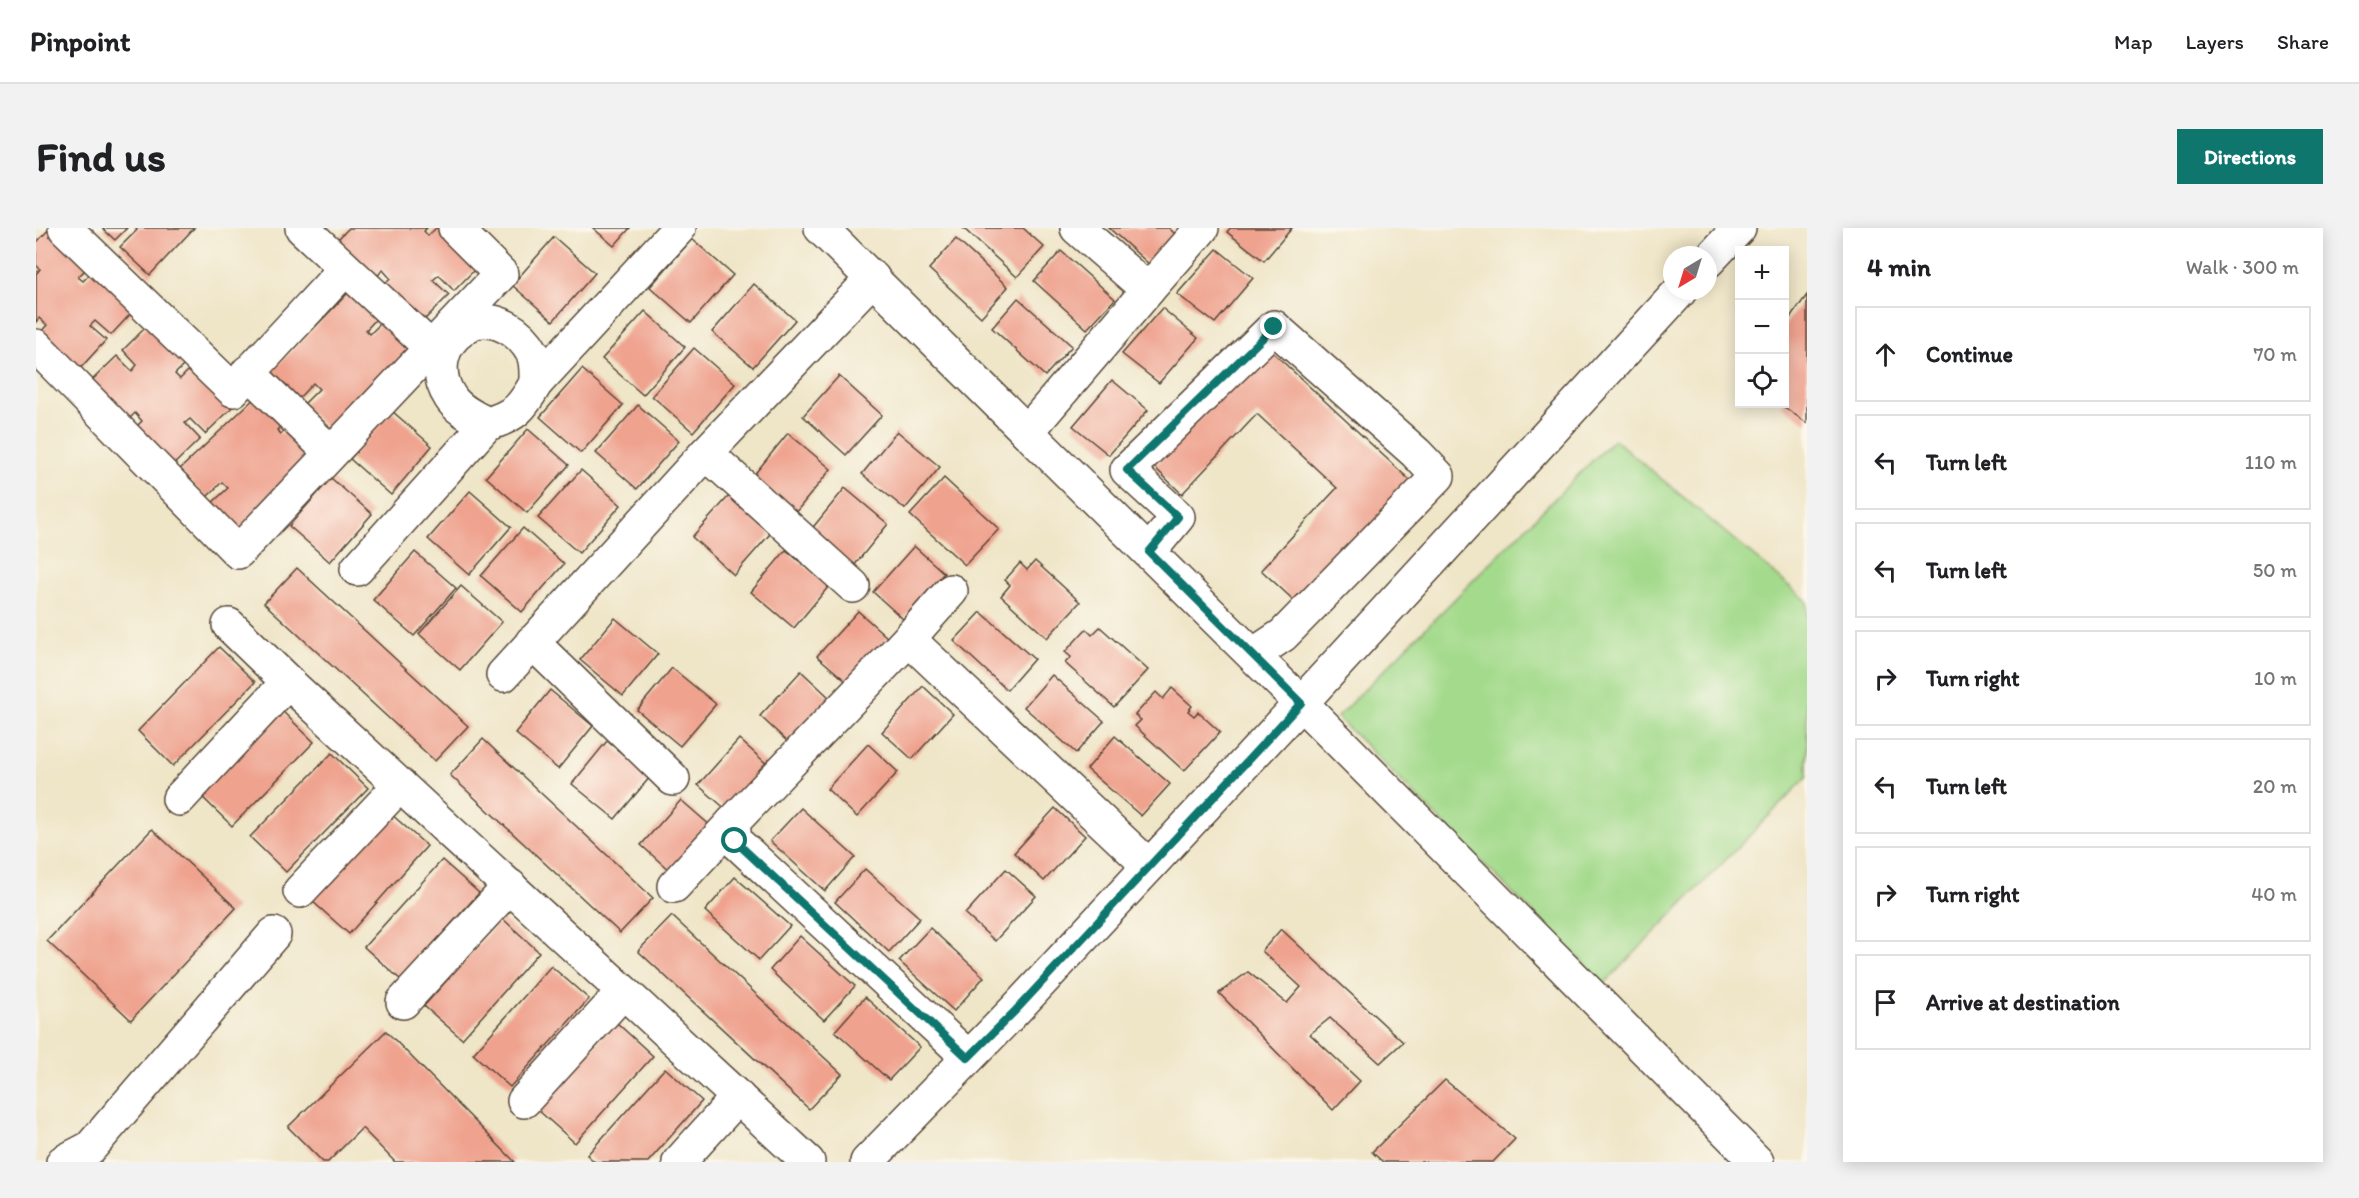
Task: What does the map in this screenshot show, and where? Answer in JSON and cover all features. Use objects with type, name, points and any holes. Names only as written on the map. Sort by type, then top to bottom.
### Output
[{"type":"street","points":[[65,228],[233,390],[345,269]]},
{"type":"street","points":[[302,228],[430,347]]},
{"type":"street","points":[[36,346],[238,552],[501,274],[455,228]]},
{"type":"street","points":[[357,569],[487,424],[516,413],[527,400],[536,383],[679,228]]},
{"type":"street","points":[[821,228],[1301,703],[1757,1162]]},
{"type":"street","points":[[1077,228],[1148,290]]},
{"type":"street","points":[[1027,432],[1202,228]]},
{"type":"street","points":[[1717,251],[1739,228]]},
{"type":"street","points":[[503,675],[706,453],[873,278]]},
{"type":"street","points":[[867,1162],[1149,866],[1672,300]]},
{"type":"street","points":[[487,424],[459,408],[450,398],[442,379],[441,359],[446,345],[459,332],[473,322],[493,322],[509,327],[522,338],[532,352],[536,366],[536,383]]},
{"type":"street","points":[[1149,552],[1178,517],[1127,470],[1274,327],[1416,453],[1438,476],[1283,635],[1253,656]]},
{"type":"street","points":[[248,372],[331,453]]},
{"type":"street","points":[[706,453],[853,586]]},
{"type":"street","points":[[674,886],[903,645],[951,591]]},
{"type":"street","points":[[229,625],[808,1162]]},
{"type":"street","points":[[532,642],[673,779]]},
{"type":"street","points":[[903,645],[917,647],[1149,866]]},
{"type":"street","points":[[178,800],[288,682]]},
{"type":"street","points":[[300,891],[400,785]]},
{"type":"street","points":[[733,822],[735,841],[968,1058]]},
{"type":"street","points":[[403,1002],[510,886]]},
{"type":"street","points":[[63,1162],[90,1148],[274,934]]},
{"type":"street","points":[[524,1101],[623,992]]},
{"type":"street","points":[[679,1162],[738,1097]]},
{"type":"green space","points":[[1614,439],[1807,601],[1807,777],[1604,984],[1337,717]]},
{"type":"building","points":[[50,228],[90,265],[78,277],[83,281],[95,269],[136,308],[111,335],[95,321],[90,326],[106,340],[74,375],[39,334],[47,325],[39,318],[36,322],[36,274],[40,269],[36,265],[36,243]]},
{"type":"building","points":[[102,228],[127,228],[115,240]]},
{"type":"building","points":[[135,228],[194,228],[150,275],[120,247],[137,230]]},
{"type":"building","points":[[349,228],[427,228],[424,231],[428,236],[436,228],[444,228],[480,264],[454,291],[439,275],[433,280],[449,295],[415,329],[382,287],[390,278],[383,270],[374,279],[332,245]]},
{"type":"building","points":[[593,228],[630,228],[614,246]]},
{"type":"building","points":[[963,228],[1023,228],[1044,247],[1017,277]]},
{"type":"building","points":[[1109,228],[1169,228],[1177,236],[1150,265]]},
{"type":"building","points":[[1230,228],[1292,228],[1264,261],[1227,232]]},
{"type":"building","points":[[554,237],[595,273],[553,321],[512,285]]},
{"type":"building","points":[[692,239],[733,275],[691,323],[650,287]]},
{"type":"building","points":[[956,239],[1008,287],[981,317],[929,269]]},
{"type":"building","points":[[1217,249],[1253,278],[1215,323],[1177,294]]},
{"type":"building","points":[[1061,251],[1115,299],[1087,329],[1034,281]]},
{"type":"building","points":[[754,284],[795,320],[753,367],[712,332]]},
{"type":"building","points":[[350,291],[378,317],[366,330],[370,334],[382,322],[412,352],[332,434],[303,405],[319,389],[313,383],[297,400],[270,373]]},
{"type":"building","points":[[1807,295],[1807,423],[1786,408],[1789,408],[1789,319]]},
{"type":"building","points":[[1018,298],[1072,346],[1045,376],[992,328]]},
{"type":"building","points":[[1162,308],[1198,338],[1159,383],[1122,354]]},
{"type":"building","points":[[645,311],[685,347],[643,395],[602,359]]},
{"type":"building","points":[[149,324],[187,362],[175,374],[180,379],[192,367],[232,408],[205,434],[190,419],[185,423],[200,439],[166,472],[133,430],[142,421],[135,413],[126,422],[84,388],[117,356],[132,371],[137,365],[123,350]]},
{"type":"building","points":[[1267,347],[1415,485],[1301,607],[1261,570],[1337,488],[1257,414],[1182,494],[1154,467]]},
{"type":"building","points":[[694,348],[735,384],[693,432],[652,396]]},
{"type":"building","points":[[582,369],[623,405],[581,453],[540,417]]},
{"type":"building","points":[[839,376],[882,415],[846,455],[803,416]]},
{"type":"building","points":[[1112,380],[1148,410],[1109,455],[1073,426]]},
{"type":"building","points":[[262,391],[288,419],[277,430],[281,434],[293,423],[323,454],[239,534],[211,504],[228,488],[222,482],[206,498],[179,470]]},
{"type":"building","points":[[638,405],[679,441],[637,489],[596,453]]},
{"type":"building","points":[[392,411],[432,446],[391,495],[350,459]]},
{"type":"building","points":[[528,429],[569,465],[527,513],[486,477]]},
{"type":"building","points":[[897,431],[940,467],[905,509],[862,474]]},
{"type":"building","points":[[788,433],[831,469],[796,512],[753,476]]},
{"type":"building","points":[[581,470],[621,505],[579,553],[538,518]]},
{"type":"building","points":[[331,478],[372,514],[330,562],[289,526]]},
{"type":"building","points":[[944,478],[999,529],[965,565],[910,515]]},
{"type":"building","points":[[845,488],[888,524],[853,567],[810,531]]},
{"type":"building","points":[[470,491],[511,527],[469,575],[428,539]]},
{"type":"building","points":[[729,496],[770,534],[734,575],[692,537]]},
{"type":"building","points":[[523,528],[564,564],[522,612],[481,576]]},
{"type":"building","points":[[914,546],[944,573],[903,619],[873,592]]},
{"type":"building","points":[[786,550],[829,586],[794,628],[751,592]]},
{"type":"building","points":[[415,552],[456,588],[414,636],[373,600]]},
{"type":"building","points":[[1035,561],[1080,602],[1047,638],[1001,596],[1010,585],[1005,580],[1020,563],[1027,570]]},
{"type":"building","points":[[297,568],[468,726],[435,761],[264,603]]},
{"type":"building","points":[[461,586],[502,622],[460,670],[419,634]]},
{"type":"building","points":[[858,611],[888,638],[848,683],[817,656]]},
{"type":"building","points":[[981,612],[1034,659],[1007,690],[954,641]]},
{"type":"building","points":[[615,618],[658,654],[623,696],[580,660]]},
{"type":"building","points":[[1100,627],[1148,670],[1114,707],[1065,663],[1071,657],[1065,652],[1086,629],[1092,635]]},
{"type":"building","points":[[219,647],[255,682],[173,766],[138,731]]},
{"type":"building","points":[[672,668],[716,704],[680,746],[637,710]]},
{"type":"building","points":[[801,671],[831,699],[790,744],[760,716]]},
{"type":"building","points":[[1052,675],[1104,721],[1076,753],[1024,707]]},
{"type":"building","points":[[923,686],[953,714],[912,759],[882,732]]},
{"type":"building","points":[[1172,688],[1192,706],[1188,711],[1194,716],[1198,712],[1220,732],[1184,771],[1135,726],[1141,720],[1135,715],[1156,692],[1163,699]]},
{"type":"building","points":[[550,690],[593,726],[558,769],[515,733]]},
{"type":"building","points":[[278,707],[314,742],[232,826],[196,791]]},
{"type":"building","points":[[1115,736],[1170,784],[1141,816],[1087,769]]},
{"type":"building","points":[[483,739],[653,898],[620,933],[450,775]]},
{"type":"building","points":[[739,739],[769,766],[728,811],[698,785]]},
{"type":"building","points":[[607,741],[650,777],[615,819],[572,784]]},
{"type":"building","points":[[868,744],[898,772],[857,817],[827,789]]},
{"type":"building","points":[[332,753],[368,788],[286,872],[250,837]]},
{"type":"building","points":[[681,800],[712,827],[671,872],[641,845]]},
{"type":"building","points":[[801,808],[855,857],[825,891],[770,841]]},
{"type":"building","points":[[1055,808],[1085,836],[1044,881],[1014,853]]},
{"type":"building","points":[[390,813],[427,846],[349,934],[311,900]]},
{"type":"building","points":[[152,829],[236,908],[131,1020],[47,941]]},
{"type":"building","points":[[442,860],[479,893],[401,980],[364,947]]},
{"type":"building","points":[[865,869],[920,918],[889,952],[835,902]]},
{"type":"building","points":[[1006,869],[1036,896],[995,941],[965,914]]},
{"type":"building","points":[[735,877],[790,926],[759,960],[705,911]]},
{"type":"building","points":[[672,916],[842,1074],[809,1109],[638,951]]},
{"type":"building","points":[[502,918],[539,952],[462,1039],[424,1006]]},
{"type":"building","points":[[930,928],[984,977],[954,1011],[899,961]]},
{"type":"building","points":[[1281,929],[1403,1042],[1380,1063],[1330,1018],[1310,1034],[1360,1081],[1333,1110],[1219,993],[1248,972],[1287,1003],[1301,987],[1262,951]]},
{"type":"building","points":[[800,936],[855,986],[824,1020],[770,970]]},
{"type":"building","points":[[551,966],[589,999],[510,1087],[473,1054]]},
{"type":"building","points":[[865,997],[920,1047],[889,1080],[835,1031]]},
{"type":"building","points":[[616,1022],[653,1056],[575,1143],[538,1110]]},
{"type":"building","points":[[386,1031],[515,1162],[395,1162],[362,1128],[328,1162],[323,1162],[288,1127]]},
{"type":"building","points":[[665,1068],[702,1101],[648,1162],[595,1162],[587,1155]]},
{"type":"building","points":[[1445,1080],[1515,1139],[1493,1162],[1383,1162],[1372,1152]]},
{"type":"route","points":[[735,841],[968,1058],[1016,1010],[1301,703],[1149,552],[1178,517],[1127,470],[1274,327]]}]
